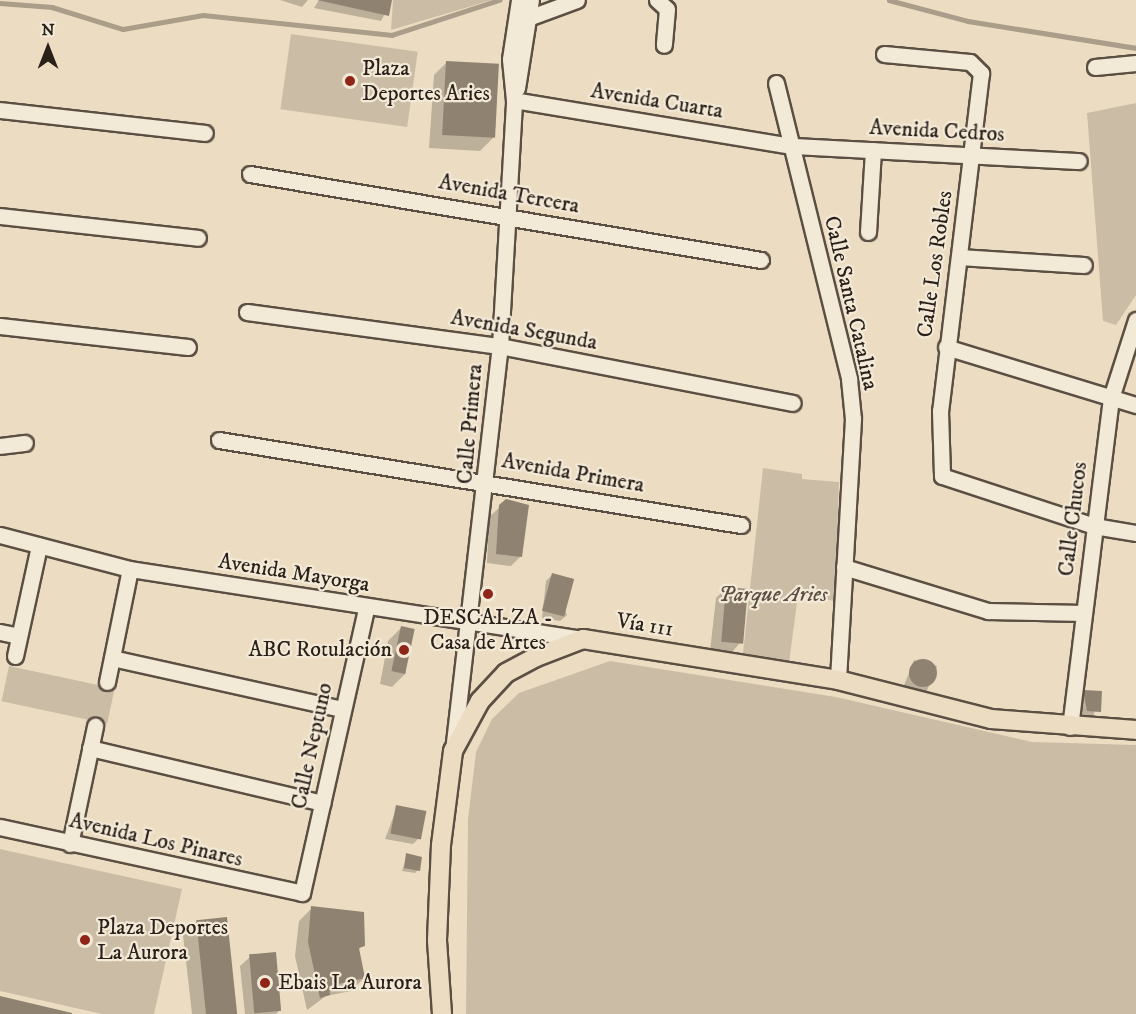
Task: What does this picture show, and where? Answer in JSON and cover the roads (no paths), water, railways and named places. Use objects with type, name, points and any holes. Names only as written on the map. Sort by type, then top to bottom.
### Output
[{"type":"main road","name":"Vía 111","points":[[442,1014],[440,869],[453,751],[480,701],[506,673],[583,639],[838,680],[991,719],[1070,727],[1136,730]]},
{"type":"street","points":[[528,18],[577,0]]},
{"type":"street","points":[[657,0],[667,9],[664,45]]},
{"type":"street","points":[[514,100],[528,18],[525,1]]},
{"type":"street","points":[[514,100],[510,59],[525,1]]},
{"type":"street","name":"Calle Los Robles","points":[[884,54],[970,62],[981,73],[973,155],[946,347],[940,411],[942,476],[1094,526]]},
{"type":"street","points":[[1095,67],[1136,63]]},
{"type":"street","name":"Calle Santa Catalina","points":[[776,83],[849,379],[853,419],[838,680]]},
{"type":"street","name":"Avenida Cuarta","points":[[514,100],[792,146]]},
{"type":"street","name":"Calle Primera","points":[[453,751],[455,700],[471,618],[488,480],[509,217],[514,100]]},
{"type":"street","points":[[0,110],[205,133]]},
{"type":"street","name":"Avenida Cedros","points":[[792,146],[1080,161]]},
{"type":"street","points":[[868,232],[873,150]]},
{"type":"street","name":"Avenida Tercera","points":[[250,174],[761,260]]},
{"type":"street","points":[[0,216],[198,238]]},
{"type":"street","points":[[959,257],[1084,265]]},
{"type":"street","name":"Avenida Segunda","points":[[247,312],[500,346],[792,403]]},
{"type":"street","name":"Calle Chucos","points":[[1070,727],[1111,398],[1136,320]]},
{"type":"street","points":[[0,326],[188,347]]},
{"type":"street","points":[[946,347],[1136,405]]},
{"type":"street","name":"Avenida Primera","points":[[219,440],[488,480],[741,525]]},
{"type":"street","points":[[0,446],[25,443]]},
{"type":"street","points":[[1094,526],[1136,533]]},
{"type":"street","name":"Avenida Mayorga","points":[[0,535],[130,569],[366,608],[471,618],[583,639]]},
{"type":"street","points":[[15,656],[39,546]]},
{"type":"street","points":[[844,567],[988,611],[1084,613]]},
{"type":"street","points":[[107,682],[130,569]]},
{"type":"street","name":"Calle Neptuno","points":[[302,893],[366,608]]},
{"type":"street","points":[[0,632],[19,636]]},
{"type":"street","points":[[112,658],[342,709]]},
{"type":"street","points":[[70,844],[95,726]]},
{"type":"street","points":[[90,748],[323,803]]},
{"type":"street","name":"Avenida Los Pinares","points":[[0,827],[302,893]]},
{"type":"waterway","points":[[0,3],[52,7],[123,29],[203,15],[392,35],[499,0]]},
{"type":"waterway","points":[[889,0],[968,21],[1136,48]]},
{"type":"place","name":"Plaza Deportes Aries","points":[[350,81]]},
{"type":"place","name":"DESCALZA - Casa de Artes","points":[[488,594]]},
{"type":"place","name":"ABC Rotulación","points":[[404,650]]},
{"type":"place","name":"Plaza Deportes La Aurora","points":[[85,940]]},
{"type":"place","name":"Ebais La Aurora","points":[[265,983]]},
{"type":"park label","name":"Parque Aries","points":[[773,595]]}]
